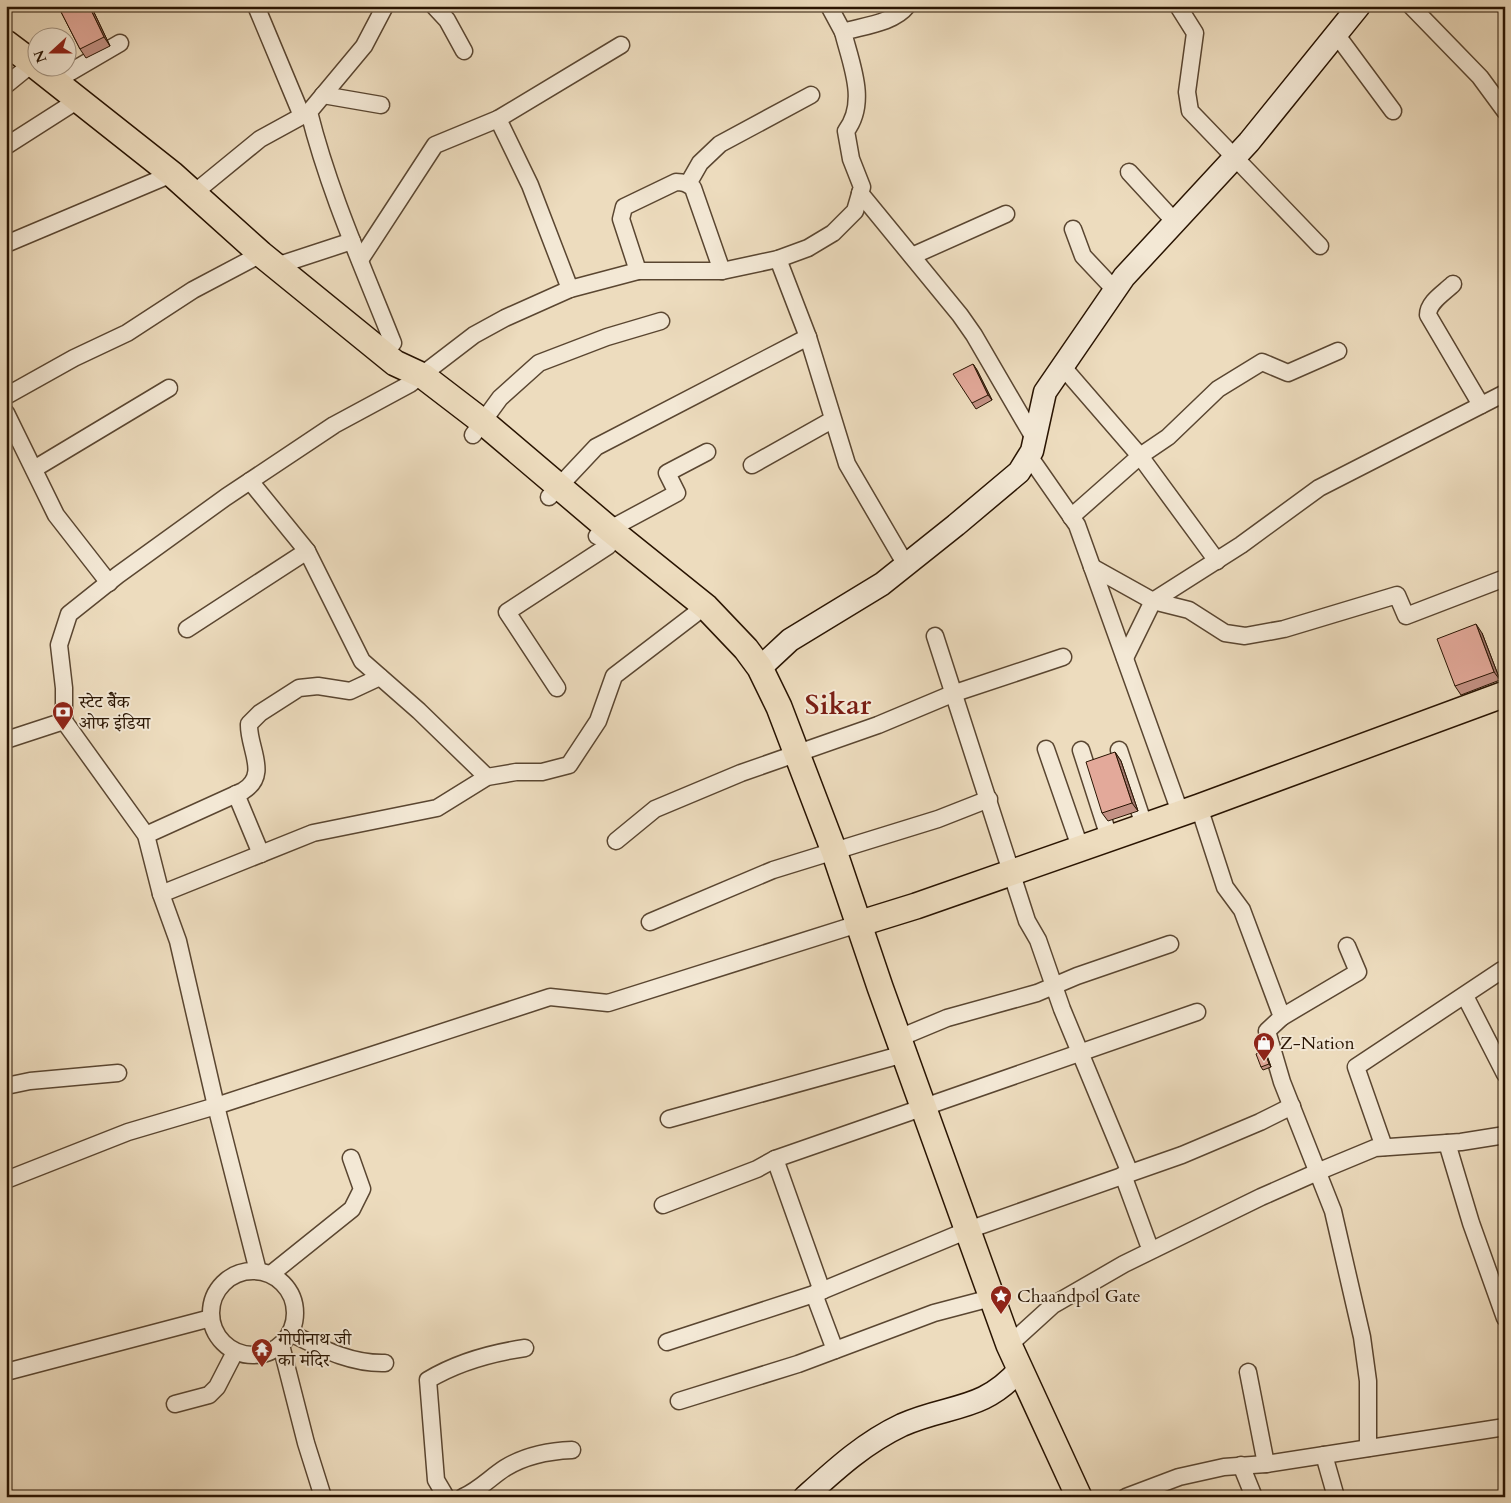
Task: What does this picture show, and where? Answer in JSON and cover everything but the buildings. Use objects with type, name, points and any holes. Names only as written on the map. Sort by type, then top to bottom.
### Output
[{"type":"main road","points":[[6,43],[28,60]]},
{"type":"main road","points":[[51,78],[172,174],[268,260],[394,353],[417,380],[554,492],[695,614],[731,635]]},
{"type":"main road","points":[[605,537],[706,607],[746,649],[760,668],[779,707],[834,851],[858,924],[1008,1345],[1079,1497]]},
{"type":"main road","points":[[858,924],[916,906],[1012,870],[1190,809],[1505,694]]},
{"type":"street","points":[[256,6],[306,114],[394,353]]},
{"type":"street","points":[[434,6],[447,20],[464,51]]},
{"type":"street","points":[[265,1272],[216,1106],[178,941],[161,894],[146,835],[64,721],[64,688],[59,645],[70,614],[109,583],[250,481],[334,425],[417,380],[474,335],[505,318],[570,289],[638,271],[722,271],[778,259],[808,248],[833,233],[855,211],[862,186],[851,159],[846,131],[854,121],[858,88],[843,32],[829,6]]},
{"type":"street","points":[[1178,6],[1196,33],[1187,92],[1190,111],[1320,246]]},
{"type":"street","points":[[760,668],[790,640],[882,584],[1018,472],[1032,447],[1045,392],[1115,290],[1236,157],[1359,6]]},
{"type":"street","points":[[1411,6],[1480,77],[1504,108]]},
{"type":"street","points":[[843,32],[891,18],[909,7]]},
{"type":"street","points":[[194,193],[260,139],[306,114],[364,46],[378,10]]},
{"type":"street","points":[[1336,34],[1393,111]]},
{"type":"street","points":[[78,57],[120,43]]},
{"type":"street","points":[[360,260],[430,150],[442,141],[498,119],[621,45]]},
{"type":"street","points":[[6,85],[28,76]]},
{"type":"street","points":[[323,95],[381,104]]},
{"type":"street","points":[[688,184],[700,163],[720,144],[811,95]]},
{"type":"street","points":[[6,146],[78,100]]},
{"type":"street","points":[[498,119],[530,185],[570,289]]},
{"type":"street","points":[[1129,172],[1175,222]]},
{"type":"street","points":[[6,244],[172,174]]},
{"type":"street","points":[[638,271],[621,219],[624,207],[676,182],[688,184],[693,188],[722,271]]},
{"type":"street","points":[[860,193],[974,335],[1032,447],[1076,525],[1125,658],[1226,887],[1242,910],[1282,1017]]},
{"type":"street","points":[[912,256],[1006,214]]},
{"type":"street","points":[[1073,229],[1083,256],[1115,290]]},
{"type":"street","points":[[6,396],[74,358],[127,333],[193,290],[268,260],[352,241]]},
{"type":"street","points":[[778,259],[808,337],[847,464],[906,565]]},
{"type":"street","points":[[1453,284],[1432,304],[1428,309],[1428,315],[1481,405]]},
{"type":"street","points":[[478,429],[500,398],[538,364],[607,337],[661,321]]},
{"type":"street","points":[[554,492],[596,447],[808,337]]},
{"type":"street","points":[[1071,517],[1140,456],[1168,437],[1218,389],[1254,366],[1262,362],[1288,373],[1338,351]]},
{"type":"street","points":[[1062,366],[1140,456],[1217,561]]},
{"type":"street","points":[[34,469],[169,388]]},
{"type":"street","points":[[1125,658],[1154,601],[1217,561],[1319,488],[1505,393]]},
{"type":"street","points":[[6,413],[56,515],[109,583]]},
{"type":"street","points":[[752,466],[832,420]]},
{"type":"street","points":[[557,688],[507,612],[605,537],[677,493],[667,473],[707,452]]},
{"type":"street","points":[[250,481],[306,551],[362,661],[487,777]]},
{"type":"street","points":[[187,629],[306,551]]},
{"type":"street","points":[[1092,567],[1154,601],[1188,610],[1226,633],[1245,636],[1284,629],[1397,595],[1406,616],[1505,578]]},
{"type":"street","points":[[161,894],[313,833],[437,808],[487,777],[516,772],[542,772],[569,765],[598,721],[614,676],[695,614]]},
{"type":"street","points":[[934,636],[1028,922],[1038,940],[1055,984],[1062,1009],[1126,1174],[1148,1244]]},
{"type":"street","points":[[616,841],[655,808],[741,773],[878,725],[952,694],[1062,657]]},
{"type":"street","points":[[146,835],[250,787],[257,778],[258,772],[249,724],[260,713],[298,688],[318,686],[350,691],[380,677]]},
{"type":"street","points":[[6,740],[64,721]]},
{"type":"street","points":[[1046,749],[1080,847]]},
{"type":"street","points":[[1081,750],[1109,837]]},
{"type":"street","points":[[1118,750],[1144,825]]},
{"type":"street","points":[[236,794],[261,854]]},
{"type":"street","points":[[650,922],[733,886],[834,851],[938,819],[989,799]]},
{"type":"street","points":[[6,1180],[128,1132],[216,1106],[550,997],[608,1002],[858,924]]},
{"type":"street","points":[[669,1118],[901,1046],[948,1018],[1037,993],[1055,984],[1170,944]]},
{"type":"street","points":[[1347,946],[1358,972],[1282,1017],[1267,1031],[1292,1106],[1333,1211],[1362,1336],[1368,1381],[1368,1448]]},
{"type":"street","points":[[1384,1147],[1356,1068],[1502,970]]},
{"type":"street","points":[[1465,996],[1505,1074]]},
{"type":"street","points":[[663,1205],[775,1159],[1197,1012]]},
{"type":"street","points":[[6,1086],[30,1081],[118,1073]]},
{"type":"street","points":[[667,1342],[818,1292],[968,1230],[1182,1155],[1260,1122],[1292,1106]]},
{"type":"street","points":[[1008,1345],[1053,1305],[1124,1264],[1261,1197],[1318,1172],[1375,1148],[1447,1143],[1505,1135]]},
{"type":"street","points":[[1447,1143],[1471,1223],[1505,1318]]},
{"type":"street","points":[[265,1272],[352,1209],[362,1189],[352,1158]]},
{"type":"street","points":[[775,1159],[835,1350]]},
{"type":"street","points":[[265,1272],[283,1283],[292,1296],[295,1310],[294,1324],[285,1339],[264,1354],[249,1356],[235,1352],[224,1344],[215,1334],[211,1318],[210,1308],[214,1295],[222,1284],[239,1273],[265,1272]]},
{"type":"street","points":[[679,1401],[798,1364],[934,1313],[991,1298]]},
{"type":"street","points":[[6,1372],[211,1318]]},
{"type":"street","points":[[285,1339],[345,1358],[370,1363],[385,1363]]},
{"type":"street","points":[[285,1339],[306,1443],[323,1497]]},
{"type":"street","points":[[446,1497],[436,1480],[428,1380],[446,1369],[486,1356],[525,1348]]},
{"type":"street","points":[[175,1404],[209,1395],[217,1387],[235,1352]]},
{"type":"street","points":[[805,1497],[855,1451],[903,1425],[977,1403],[1007,1385],[1020,1369]]},
{"type":"street","points":[[1248,1372],[1266,1464]]},
{"type":"street","points":[[1126,1497],[1180,1477],[1241,1465],[1266,1464],[1505,1427]]},
{"type":"street","points":[[463,1497],[471,1494],[506,1467],[545,1451],[572,1450]]},
{"type":"street","points":[[1324,1455],[1336,1497]]},
{"type":"street","points":[[1241,1465],[1254,1497]]},
{"type":"place","name":"स्टेट बेैंक ओफ इंडिया","points":[[63,731]]},
{"type":"place","name":"Z-Nation","points":[[1264,1062]]},
{"type":"place","name":"Chaandpol Gate","points":[[1001,1315]]},
{"type":"place","name":"गोपीनाथ जी का मंदिर","points":[[262,1368]]},
{"type":"district","name":"Sikar","points":[[838,704]]}]
